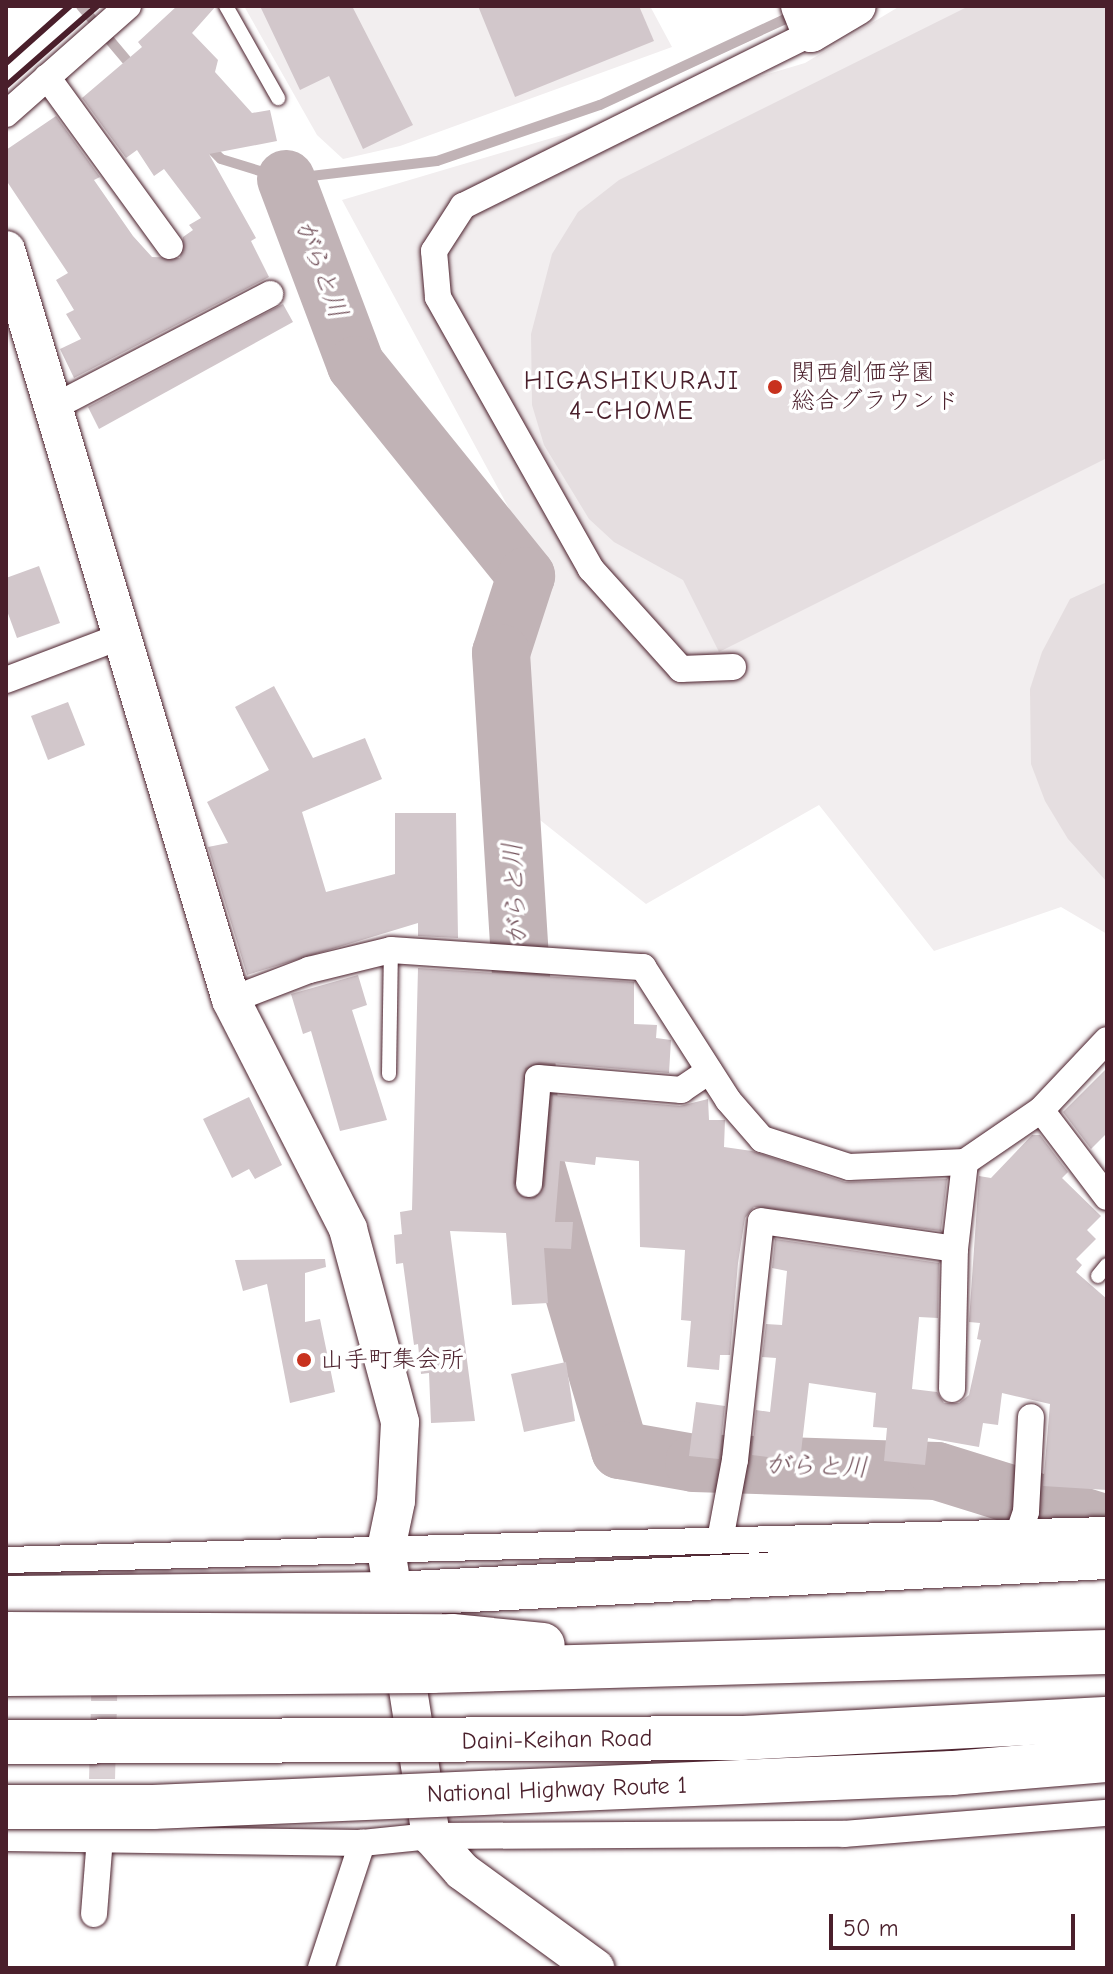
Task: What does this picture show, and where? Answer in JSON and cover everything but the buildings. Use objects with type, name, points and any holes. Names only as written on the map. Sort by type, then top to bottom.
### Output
[{"type":"highway","points":[[6,1598],[393,1594],[1030,1548],[1107,1557]]},
{"type":"highway","points":[[6,1634],[452,1636],[742,1664]]},
{"type":"highway","points":[[6,1674],[742,1664],[1107,1652]]},
{"type":"highway","name":"Daini-Keihan Road","points":[[6,1742],[742,1738],[1107,1719]]},
{"type":"highway","points":[[6,1776],[133,1781],[439,1741]]},
{"type":"highway","name":"National Highway Route 1","points":[[6,1807],[153,1807],[888,1776],[1107,1760]]},
{"type":"street","points":[[6,114],[128,6]]},
{"type":"street","points":[[733,667],[681,669],[591,569],[438,297],[434,251],[463,206],[805,20],[857,6]]},
{"type":"street","points":[[47,77],[170,246]]},
{"type":"street","points":[[6,250],[231,1000],[348,1229],[400,1422],[396,1501],[386,1549],[431,1836],[462,1871],[595,1968]]},
{"type":"street","points":[[54,407],[270,294]]},
{"type":"street","points":[[6,680],[122,636]]},
{"type":"street","points":[[231,1000],[309,970],[391,950],[643,967],[709,1071],[762,1139],[849,1167],[965,1162],[1041,1110],[1107,1040]]},
{"type":"street","points":[[529,1184],[538,1078],[681,1090],[709,1071]]},
{"type":"street","points":[[1041,1110],[1107,1197]]},
{"type":"street","points":[[952,1389],[955,1249],[965,1162]]},
{"type":"street","points":[[720,1540],[735,1460],[761,1221],[955,1249]]},
{"type":"street","points":[[1030,1548],[1026,1512],[1031,1417]]},
{"type":"street","points":[[6,1560],[720,1540],[1030,1548],[1107,1530]]},
{"type":"street","points":[[6,1838],[362,1843],[431,1836],[844,1834],[1107,1813]]},
{"type":"street","points":[[94,1914],[100,1838]]},
{"type":"street","points":[[321,1968],[362,1843]]},
{"type":"lane","points":[[226,6],[278,98]]},
{"type":"lane","points":[[389,1074],[391,950]]},
{"type":"shaded area","points":[[244,6],[650,6],[672,47],[400,146],[343,159],[317,135]]},
{"type":"shaded area","name":"関西創価学園 総合グラウンド","points":[[900,6],[1107,6],[1107,934],[1061,907],[934,951],[819,805],[646,904],[540,820],[516,651],[545,575],[342,200],[805,63]]},
{"type":"shaded area","points":[[969,6],[1107,6],[1107,458],[719,652],[683,580],[614,542],[589,519],[544,445],[532,405],[531,334],[552,254],[578,212],[619,180]]},
{"type":"shaded area","points":[[1107,582],[1107,882],[1068,839],[1045,801],[1031,764],[1030,689],[1042,652],[1070,599]]},
{"type":"waterway","name":"がらと川","points":[[81,6],[134,69]]},
{"type":"waterway","points":[[206,144],[221,159],[286,179],[437,161],[600,105],[785,19]]},
{"type":"waterway","name":"がらと川","points":[[286,179],[356,365],[526,576],[501,653],[532,1153],[620,1450],[694,1463],[937,1471],[1107,1524]]},
{"type":"tunnel","points":[[101,1818],[105,1661]]},
{"type":"railway","points":[[6,63],[70,6]]},
{"type":"railway","points":[[6,86],[97,6]]},
{"type":"place","name":"関西創価学園 総合グラウンド","points":[[775,387]]},
{"type":"place","name":"山手町集会所","points":[[304,1360]]},
{"type":"district","name":"HIGASHIKURAJI 4-CHOME","points":[[632,397]]}]
